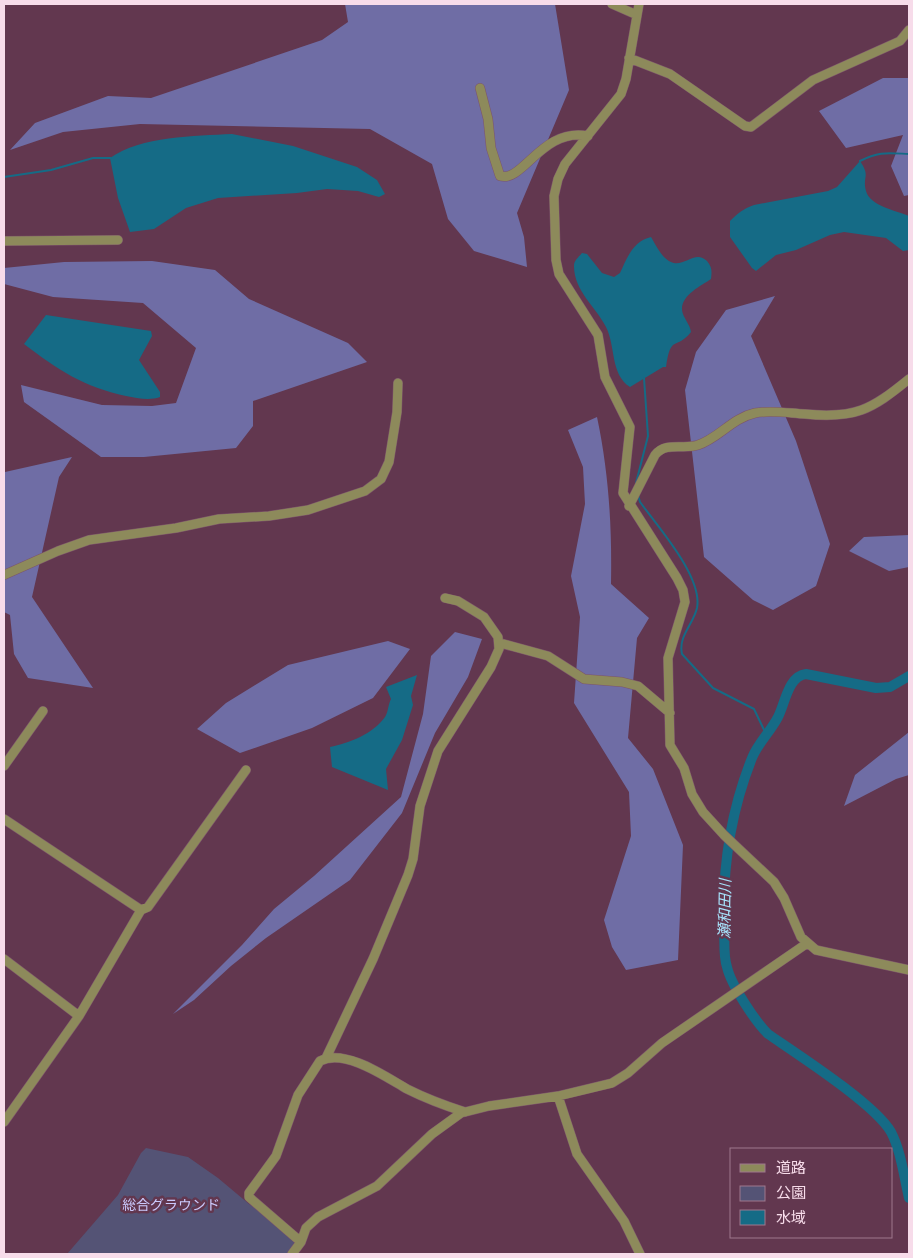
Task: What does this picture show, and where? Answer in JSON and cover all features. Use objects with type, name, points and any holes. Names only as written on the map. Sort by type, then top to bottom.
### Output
[{"type":"street","points":[[612,4],[636,15]]},
{"type":"street","points":[[638,4],[626,79],[618,98],[565,164],[556,185],[554,202],[557,265],[565,286],[598,335],[605,377],[629,422],[630,441],[622,490],[629,506],[677,578],[684,593],[684,608],[668,658],[670,744],[684,768],[694,798],[718,830],[777,887],[806,944],[816,950],[909,970]]},
{"type":"street","points":[[629,58],[670,74],[750,128],[813,80],[900,41],[909,30]]},
{"type":"street","points":[[480,88],[488,120],[491,148],[500,176],[507,177],[516,172],[553,140],[578,134],[588,136]]},
{"type":"street","points":[[4,241],[118,240]]},
{"type":"street","points":[[629,506],[657,452],[669,446],[683,447],[701,444],[732,422],[755,414],[780,412],[834,416],[855,413],[877,403],[909,379]]},
{"type":"street","points":[[4,575],[58,551],[89,540],[176,528],[219,519],[269,516],[308,510],[365,491],[381,478],[389,462],[398,412],[398,383]]},
{"type":"street","points":[[301,1242],[249,1196],[249,1193],[279,1150],[301,1088],[319,1063],[326,1058],[372,959],[408,875],[414,853],[420,806],[438,751],[492,667],[500,643],[493,628],[484,617],[463,604],[445,598]]},
{"type":"street","points":[[500,643],[548,656],[584,679],[622,682],[638,686],[670,713]]},
{"type":"street","points":[[4,766],[43,711]]},
{"type":"street","points":[[4,1122],[79,1016],[141,910],[148,907],[246,770]]},
{"type":"street","points":[[4,819],[141,910]]},
{"type":"street","points":[[292,1254],[301,1242],[306,1228],[318,1218],[377,1186],[432,1134],[465,1112],[602,1087],[618,1080],[662,1043],[806,944]]},
{"type":"street","points":[[4,959],[79,1016]]},
{"type":"street","points":[[326,1058],[338,1058],[360,1064],[379,1072],[407,1089],[465,1112]]},
{"type":"street","points":[[558,1096],[577,1154],[624,1221],[640,1254]]},
{"type":"green space","name":"総合グラウンド","points":[[146,1148],[188,1157],[218,1178],[249,1204],[264,1213],[296,1244],[288,1254],[67,1254],[118,1195],[141,1153]]},
{"type":"shaded area","points":[[345,4],[555,4],[569,90],[517,213],[524,237],[527,267],[474,251],[448,219],[432,164],[370,129],[140,124],[63,132],[10,150],[35,123],[108,96],[151,98],[322,40],[348,22]]},
{"type":"shaded area","points":[[883,78],[909,78],[909,195],[904,196],[891,166],[903,135],[846,148],[819,111]]},
{"type":"shaded area","points":[[152,261],[215,270],[249,299],[348,343],[367,362],[253,401],[253,426],[236,448],[144,457],[101,457],[24,402],[21,385],[102,405],[152,406],[176,403],[196,348],[143,303],[53,297],[4,284],[4,268],[64,262]]},
{"type":"shaded area","points":[[775,296],[751,336],[796,441],[830,544],[816,586],[773,610],[753,600],[704,557],[685,390],[696,352],[726,310]]},
{"type":"shaded area","points":[[597,417],[609,500],[611,584],[649,618],[637,638],[628,738],[653,769],[683,845],[678,960],[626,970],[612,947],[604,920],[631,836],[629,792],[574,703],[580,617],[571,576],[585,504],[583,467],[568,430]]},
{"type":"shaded area","points":[[72,457],[59,477],[32,597],[93,688],[28,678],[14,654],[10,615],[4,612],[4,470],[5,472]]},
{"type":"shaded area","points":[[909,535],[909,567],[889,571],[849,551],[864,537]]},
{"type":"shaded area","points":[[455,632],[482,639],[468,677],[435,733],[402,813],[350,880],[266,938],[231,966],[194,1000],[173,1014],[242,945],[274,909],[314,876],[401,797],[423,714],[431,656]]},
{"type":"shaded area","points":[[388,641],[410,649],[373,698],[312,728],[240,753],[197,729],[226,703],[288,665]]},
{"type":"shaded area","points":[[909,732],[909,775],[896,779],[844,806],[855,775]]},
{"type":"water","points":[[232,134],[293,146],[357,167],[377,180],[385,194],[379,197],[358,191],[327,189],[297,193],[218,198],[186,208],[154,229],[130,232],[118,198],[110,158],[137,145],[152,141],[169,138]]},
{"type":"water","points":[[860,161],[866,174],[866,191],[873,201],[909,216],[909,250],[903,251],[886,238],[844,232],[830,235],[796,250],[776,255],[756,271],[752,268],[730,237],[730,221],[754,205],[828,191],[837,187]]},
{"type":"water","points":[[651,237],[660,252],[670,262],[683,262],[695,257],[703,258],[711,267],[711,279],[688,295],[685,300],[682,310],[691,332],[686,338],[672,346],[666,367],[630,387],[619,375],[606,327],[581,291],[575,275],[574,264],[582,253],[587,254],[602,273],[614,277],[620,273],[635,246]]},
{"type":"water","points":[[46,315],[151,331],[152,336],[139,360],[160,392],[160,397],[152,399],[139,398],[97,388],[60,370],[36,353],[24,344]]},
{"type":"water","points":[[417,675],[411,696],[413,705],[402,740],[386,769],[388,790],[332,767],[330,747],[353,740],[374,728],[386,715],[391,699],[386,687]]},
{"type":"waterway","points":[[860,161],[878,154],[909,154]]},
{"type":"waterway","points":[[4,177],[51,170],[93,158],[111,158]]},
{"type":"waterway","points":[[636,483],[648,436],[644,378]]},
{"type":"waterway","points":[[638,495],[640,502],[678,553],[693,582],[697,596],[697,608],[682,642],[682,654],[713,688],[754,709],[766,734]]},
{"type":"waterway","name":"瀬和田川","points":[[909,676],[890,687],[876,688],[806,674],[795,680],[788,691],[778,717],[752,758],[744,779],[729,842],[724,886],[724,948],[726,962],[729,975],[744,1002],[768,1034],[853,1094],[882,1121],[891,1132],[897,1147],[909,1198]]}]
